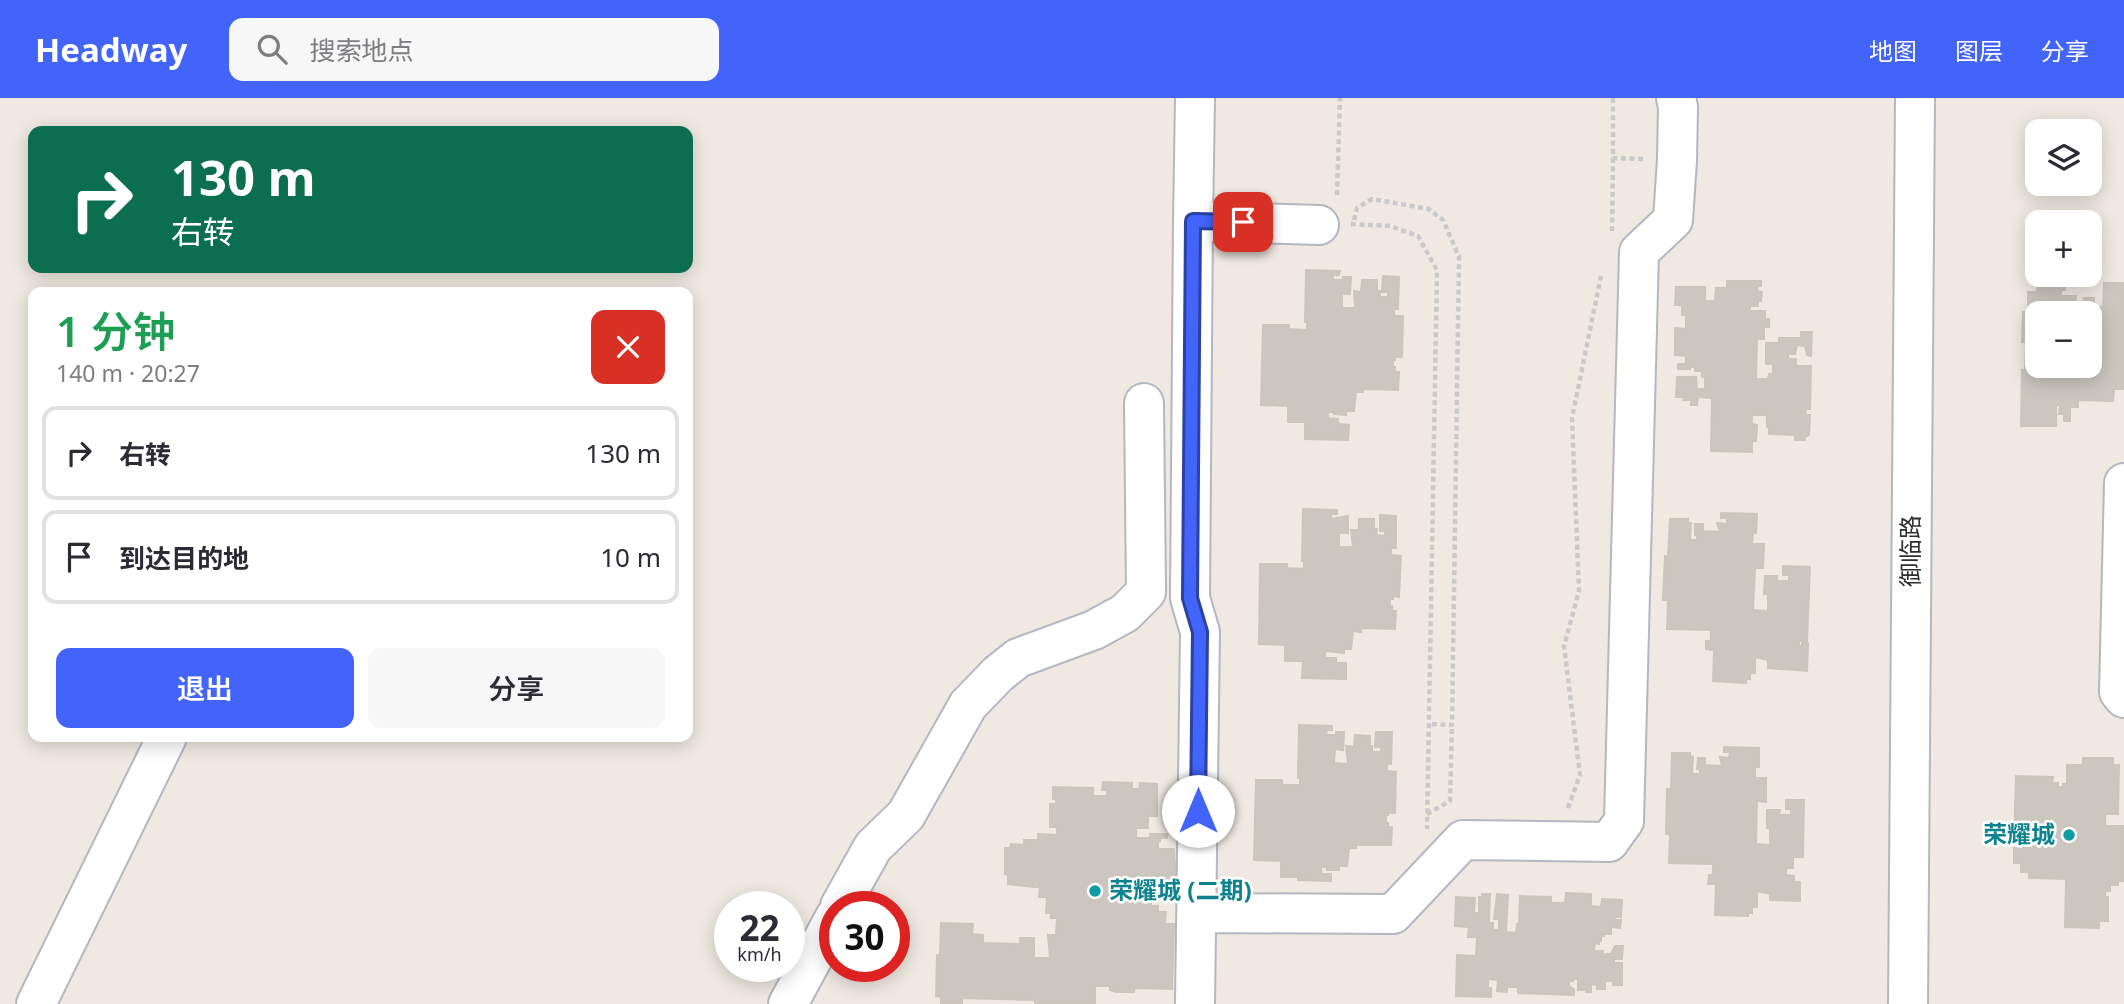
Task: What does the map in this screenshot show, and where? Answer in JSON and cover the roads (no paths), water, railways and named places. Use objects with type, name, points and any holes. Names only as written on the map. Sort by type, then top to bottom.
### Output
[{"type":"street","points":[[1195,98],[1190,598],[1200,632],[1195,1004]]},
{"type":"street","points":[[1197,913],[1393,914],[1463,840],[1609,842],[1624,821],[1639,252],[1673,220],[1677,160],[1676,98]]},
{"type":"street","name":"御临路","points":[[1908,1004],[1915,98]]},
{"type":"street","points":[[1193,221],[1336,224]]},
{"type":"street","points":[[849,891],[873,847],[906,816],[968,705],[998,674],[1018,658],[1094,630],[1125,612],[1146,592],[1144,404]]},
{"type":"street","points":[[2124,483],[2119,692],[2124,698]]},
{"type":"street","points":[[36,1004],[165,742]]},
{"type":"street","points":[[788,1004],[819,947]]},
{"type":"place","name":"荣耀城","points":[[2069,835]]},
{"type":"place","name":"荣耀城 (二期)","points":[[1095,891]]}]
